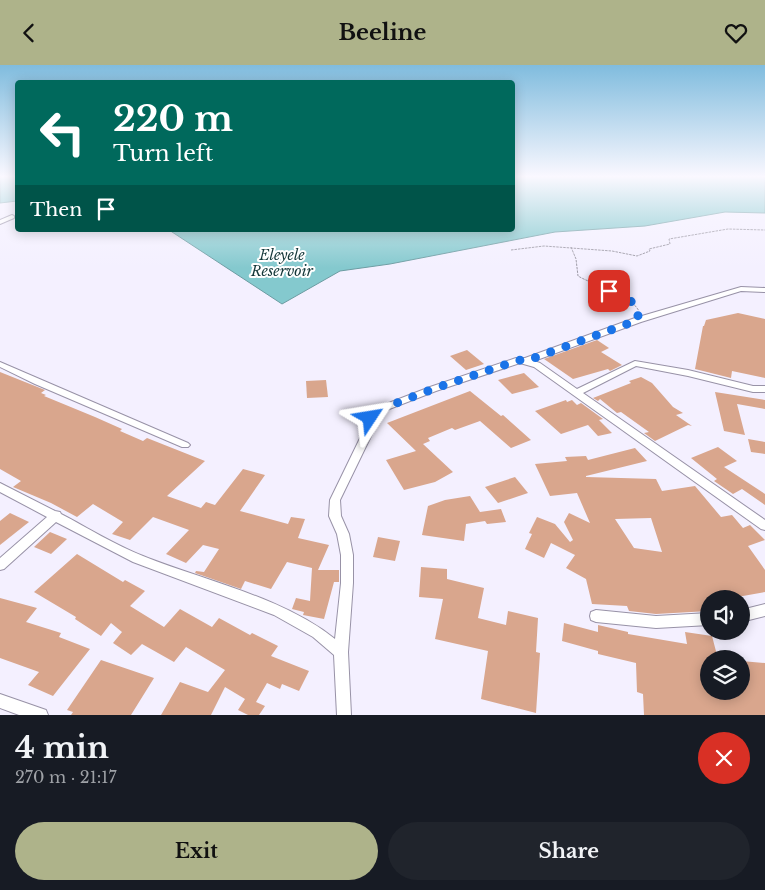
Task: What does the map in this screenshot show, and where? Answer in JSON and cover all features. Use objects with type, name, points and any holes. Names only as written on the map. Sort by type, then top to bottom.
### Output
[{"type":"street","points":[[0,222],[12,217]]},
{"type":"street","points":[[526,361],[638,320],[688,307],[730,292],[753,288],[765,290]]},
{"type":"street","points":[[344,715],[341,652],[347,583],[347,555],[343,534],[335,516],[335,500],[368,432],[370,418],[376,411],[433,389],[519,360],[526,361],[537,365],[765,526]]},
{"type":"street","points":[[0,363],[38,382],[185,445]]},
{"type":"street","points":[[577,393],[635,363],[688,373],[753,389],[765,389]]},
{"type":"street","points":[[0,487],[137,559],[279,611],[318,633],[341,652]]},
{"type":"street","points":[[0,565],[56,515]]},
{"type":"street","points":[[750,614],[765,610]]},
{"type":"street","points":[[596,617],[656,622],[700,620]]},
{"type":"street","points":[[0,701],[41,715]]},
{"type":"path","points":[[511,251],[544,245],[612,251],[637,256],[650,251],[649,249],[667,246],[670,244],[669,239],[728,229],[765,230]]},
{"type":"path","points":[[571,247],[578,276],[636,305],[639,309],[638,320]]},
{"type":"water","name":"Eleyele Reservoir","points":[[515,207],[765,207],[765,213],[725,212],[645,226],[555,232],[390,264],[340,271],[282,304],[172,232],[515,232]]},
{"type":"building","points":[[738,313],[765,319],[765,378],[732,371],[731,378],[695,369],[703,326],[706,320]]},
{"type":"building","points":[[597,340],[609,348],[601,352],[622,365],[610,371],[608,369],[573,379],[544,359]]},
{"type":"building","points":[[467,350],[484,364],[466,370],[450,356]]},
{"type":"building","points":[[0,372],[45,390],[41,393],[46,395],[44,396],[122,429],[120,431],[143,441],[147,438],[205,461],[167,496],[201,508],[206,502],[215,505],[243,469],[265,475],[240,511],[288,524],[291,517],[305,519],[298,538],[329,545],[318,570],[339,570],[339,582],[334,582],[324,619],[303,615],[304,612],[292,609],[296,598],[310,601],[312,568],[287,562],[271,589],[245,581],[241,589],[195,573],[196,571],[204,572],[219,549],[203,545],[186,563],[166,554],[189,530],[153,517],[130,540],[112,534],[123,522],[93,504],[77,517],[51,503],[13,487],[21,481],[0,469]]},
{"type":"building","points":[[524,373],[539,387],[512,394],[498,380]]},
{"type":"building","points":[[641,377],[652,383],[673,407],[683,413],[676,415],[692,426],[688,425],[655,441],[644,433],[649,432],[621,412],[617,413],[600,399],[598,401],[593,398]]},
{"type":"building","points":[[326,380],[328,397],[307,398],[306,381]]},
{"type":"building","points":[[470,391],[501,416],[503,415],[531,440],[511,448],[480,421],[455,430],[452,428],[428,438],[430,441],[423,444],[453,472],[435,482],[404,490],[386,460],[416,451],[387,423]]},
{"type":"building","points":[[715,392],[765,400],[765,409],[737,404],[745,435],[724,431]]},
{"type":"building","points":[[566,400],[567,402],[572,400],[577,405],[581,403],[603,419],[599,420],[612,433],[598,436],[588,425],[561,434],[535,411]]},
{"type":"building","points":[[748,439],[765,442],[765,454],[751,452]]},
{"type":"building","points":[[718,447],[737,461],[724,467],[765,494],[765,505],[742,489],[733,494],[714,481],[717,479],[691,458]]},
{"type":"building","points":[[635,448],[647,461],[586,477],[656,479],[662,491],[695,486],[721,517],[732,515],[743,528],[750,525],[765,540],[748,546],[765,570],[765,592],[750,595],[750,590],[700,590],[700,612],[656,614],[629,611],[627,606],[592,604],[586,579],[566,568],[575,555],[551,543],[544,558],[525,549],[532,534],[529,533],[537,517],[555,524],[570,542],[573,540],[564,522],[569,513],[590,523],[577,493],[550,496],[535,464],[567,461],[565,457],[586,456],[588,460]],"holes":[[[651,518],[662,552],[634,548],[615,519]]]},
{"type":"building","points":[[515,477],[528,493],[498,503],[485,487]]},
{"type":"building","points":[[470,496],[480,512],[501,509],[506,522],[487,524],[485,521],[466,524],[464,541],[422,535],[428,506],[445,500]]},
{"type":"building","points":[[10,513],[29,522],[0,545],[0,521]]},
{"type":"building","points":[[50,532],[67,539],[51,554],[34,547]]},
{"type":"building","points":[[378,537],[400,541],[395,561],[373,557]]},
{"type":"building","points":[[77,554],[123,582],[125,580],[145,591],[130,606],[164,627],[180,609],[212,627],[219,618],[250,635],[252,633],[278,646],[271,656],[309,671],[299,691],[282,684],[280,689],[267,683],[256,702],[265,706],[259,715],[248,715],[238,710],[245,699],[225,687],[211,715],[161,715],[180,682],[208,692],[225,670],[186,647],[174,662],[142,644],[131,655],[113,643],[122,632],[111,623],[101,636],[75,619],[76,617],[34,592]]},
{"type":"building","points":[[421,567],[447,569],[447,579],[484,588],[478,618],[506,625],[508,611],[538,618],[536,652],[540,653],[536,713],[481,699],[488,651],[435,639],[443,599],[419,597]]},
{"type":"building","points":[[0,598],[37,608],[26,622],[61,633],[59,637],[90,649],[53,696],[28,685],[39,672],[0,658]]},
{"type":"building","points":[[564,623],[598,632],[598,625],[628,632],[628,634],[687,644],[685,632],[700,634],[700,640],[713,640],[716,650],[700,650],[700,700],[750,700],[750,662],[765,663],[765,715],[644,715],[643,694],[637,692],[636,663],[598,654],[598,651],[562,641]]},
{"type":"building","points":[[101,660],[154,678],[131,715],[71,715],[73,712],[67,710]]},
{"type":"route","points":[[370,418],[376,411],[433,389],[519,360],[526,361],[638,320],[639,309],[636,305],[609,291]]}]
